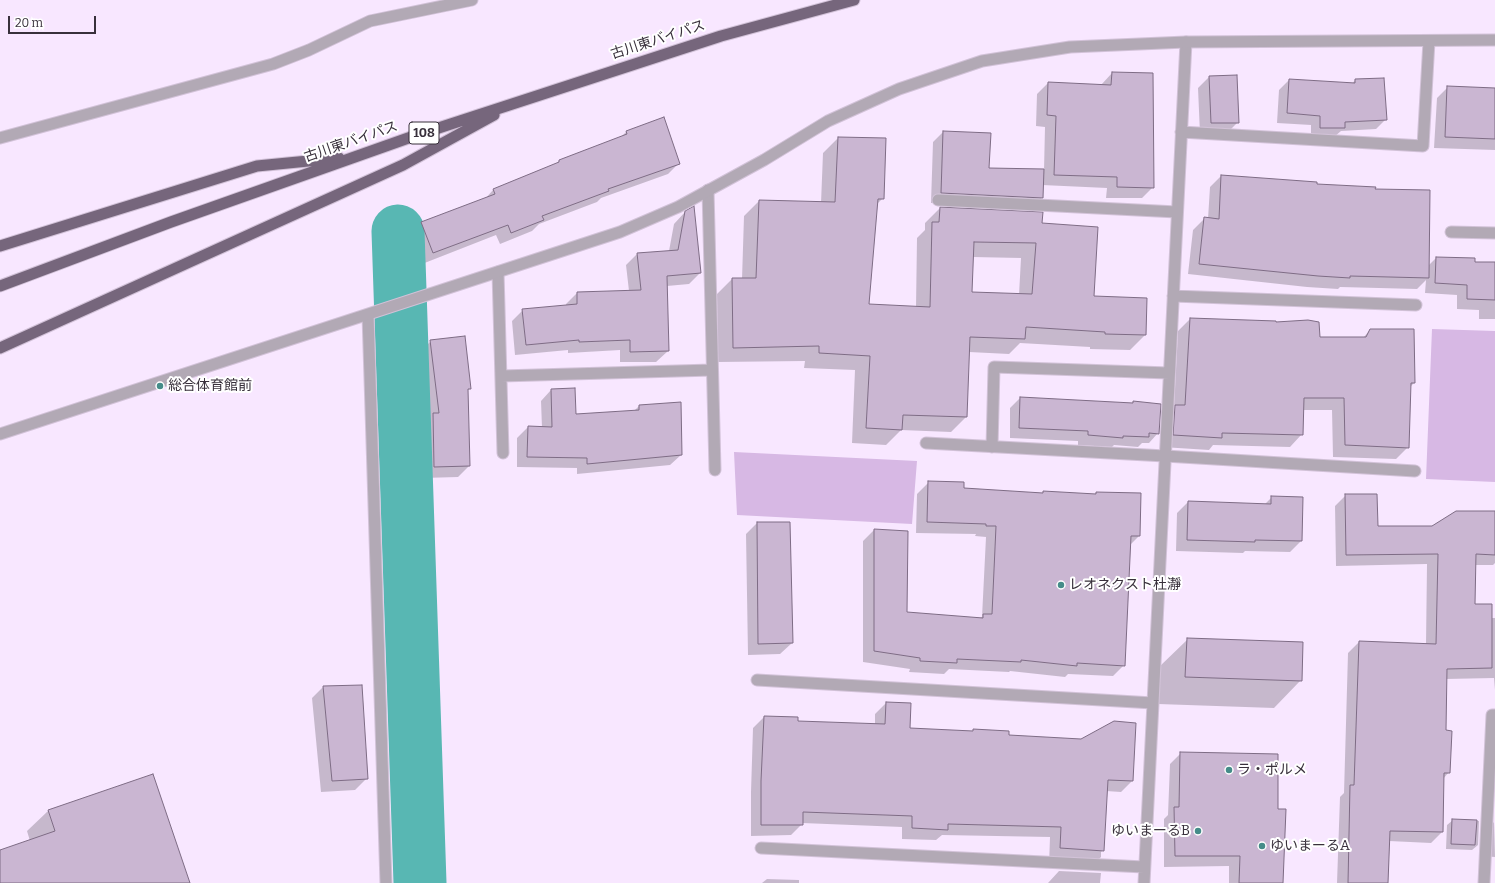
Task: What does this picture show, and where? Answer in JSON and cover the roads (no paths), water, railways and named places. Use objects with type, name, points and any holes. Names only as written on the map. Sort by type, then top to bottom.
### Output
[{"type":"highway","name":"古川東バイパス","points":[[0,286],[356,156],[721,36],[854,0]]},
{"type":"highway","points":[[0,348],[403,166],[518,102]]},
{"type":"highway","points":[[0,246],[257,166],[356,156]]},
{"type":"street","points":[[0,138],[272,64],[309,50],[370,21],[472,0]]},
{"type":"street","points":[[0,434],[620,232],[678,208],[764,160],[828,121],[899,89],[982,61],[1070,47],[1186,42],[1495,40]]},
{"type":"street","points":[[1181,132],[1423,146],[1429,41]]},
{"type":"street","points":[[1144,883],[1186,42]]},
{"type":"street","points":[[708,190],[715,470]]},
{"type":"street","points":[[938,200],[1177,212]]},
{"type":"street","points":[[1451,232],[1495,233]]},
{"type":"street","points":[[498,272],[503,453]]},
{"type":"street","points":[[1173,296],[1416,305]]},
{"type":"street","points":[[368,315],[386,883]]},
{"type":"street","points":[[992,446],[994,367],[1169,373]]},
{"type":"street","points":[[501,376],[712,370]]},
{"type":"street","points":[[926,443],[1415,470]]},
{"type":"street","points":[[757,680],[1153,703]]},
{"type":"street","points":[[1484,883],[1492,715],[1495,715]]},
{"type":"street","points":[[761,848],[1144,867]]},
{"type":"waterway","points":[[398,231],[420,883]]},
{"type":"place","name":"総合体育館前","points":[[160,386]]},
{"type":"place","name":"レオネクスト杜瀞","points":[[1061,585]]},
{"type":"place","name":"ラ・ポルメ","points":[[1229,770]]},
{"type":"place","name":"ゆいまーるB","points":[[1198,831]]},
{"type":"place","name":"ゆいまーるA","points":[[1262,846]]}]
